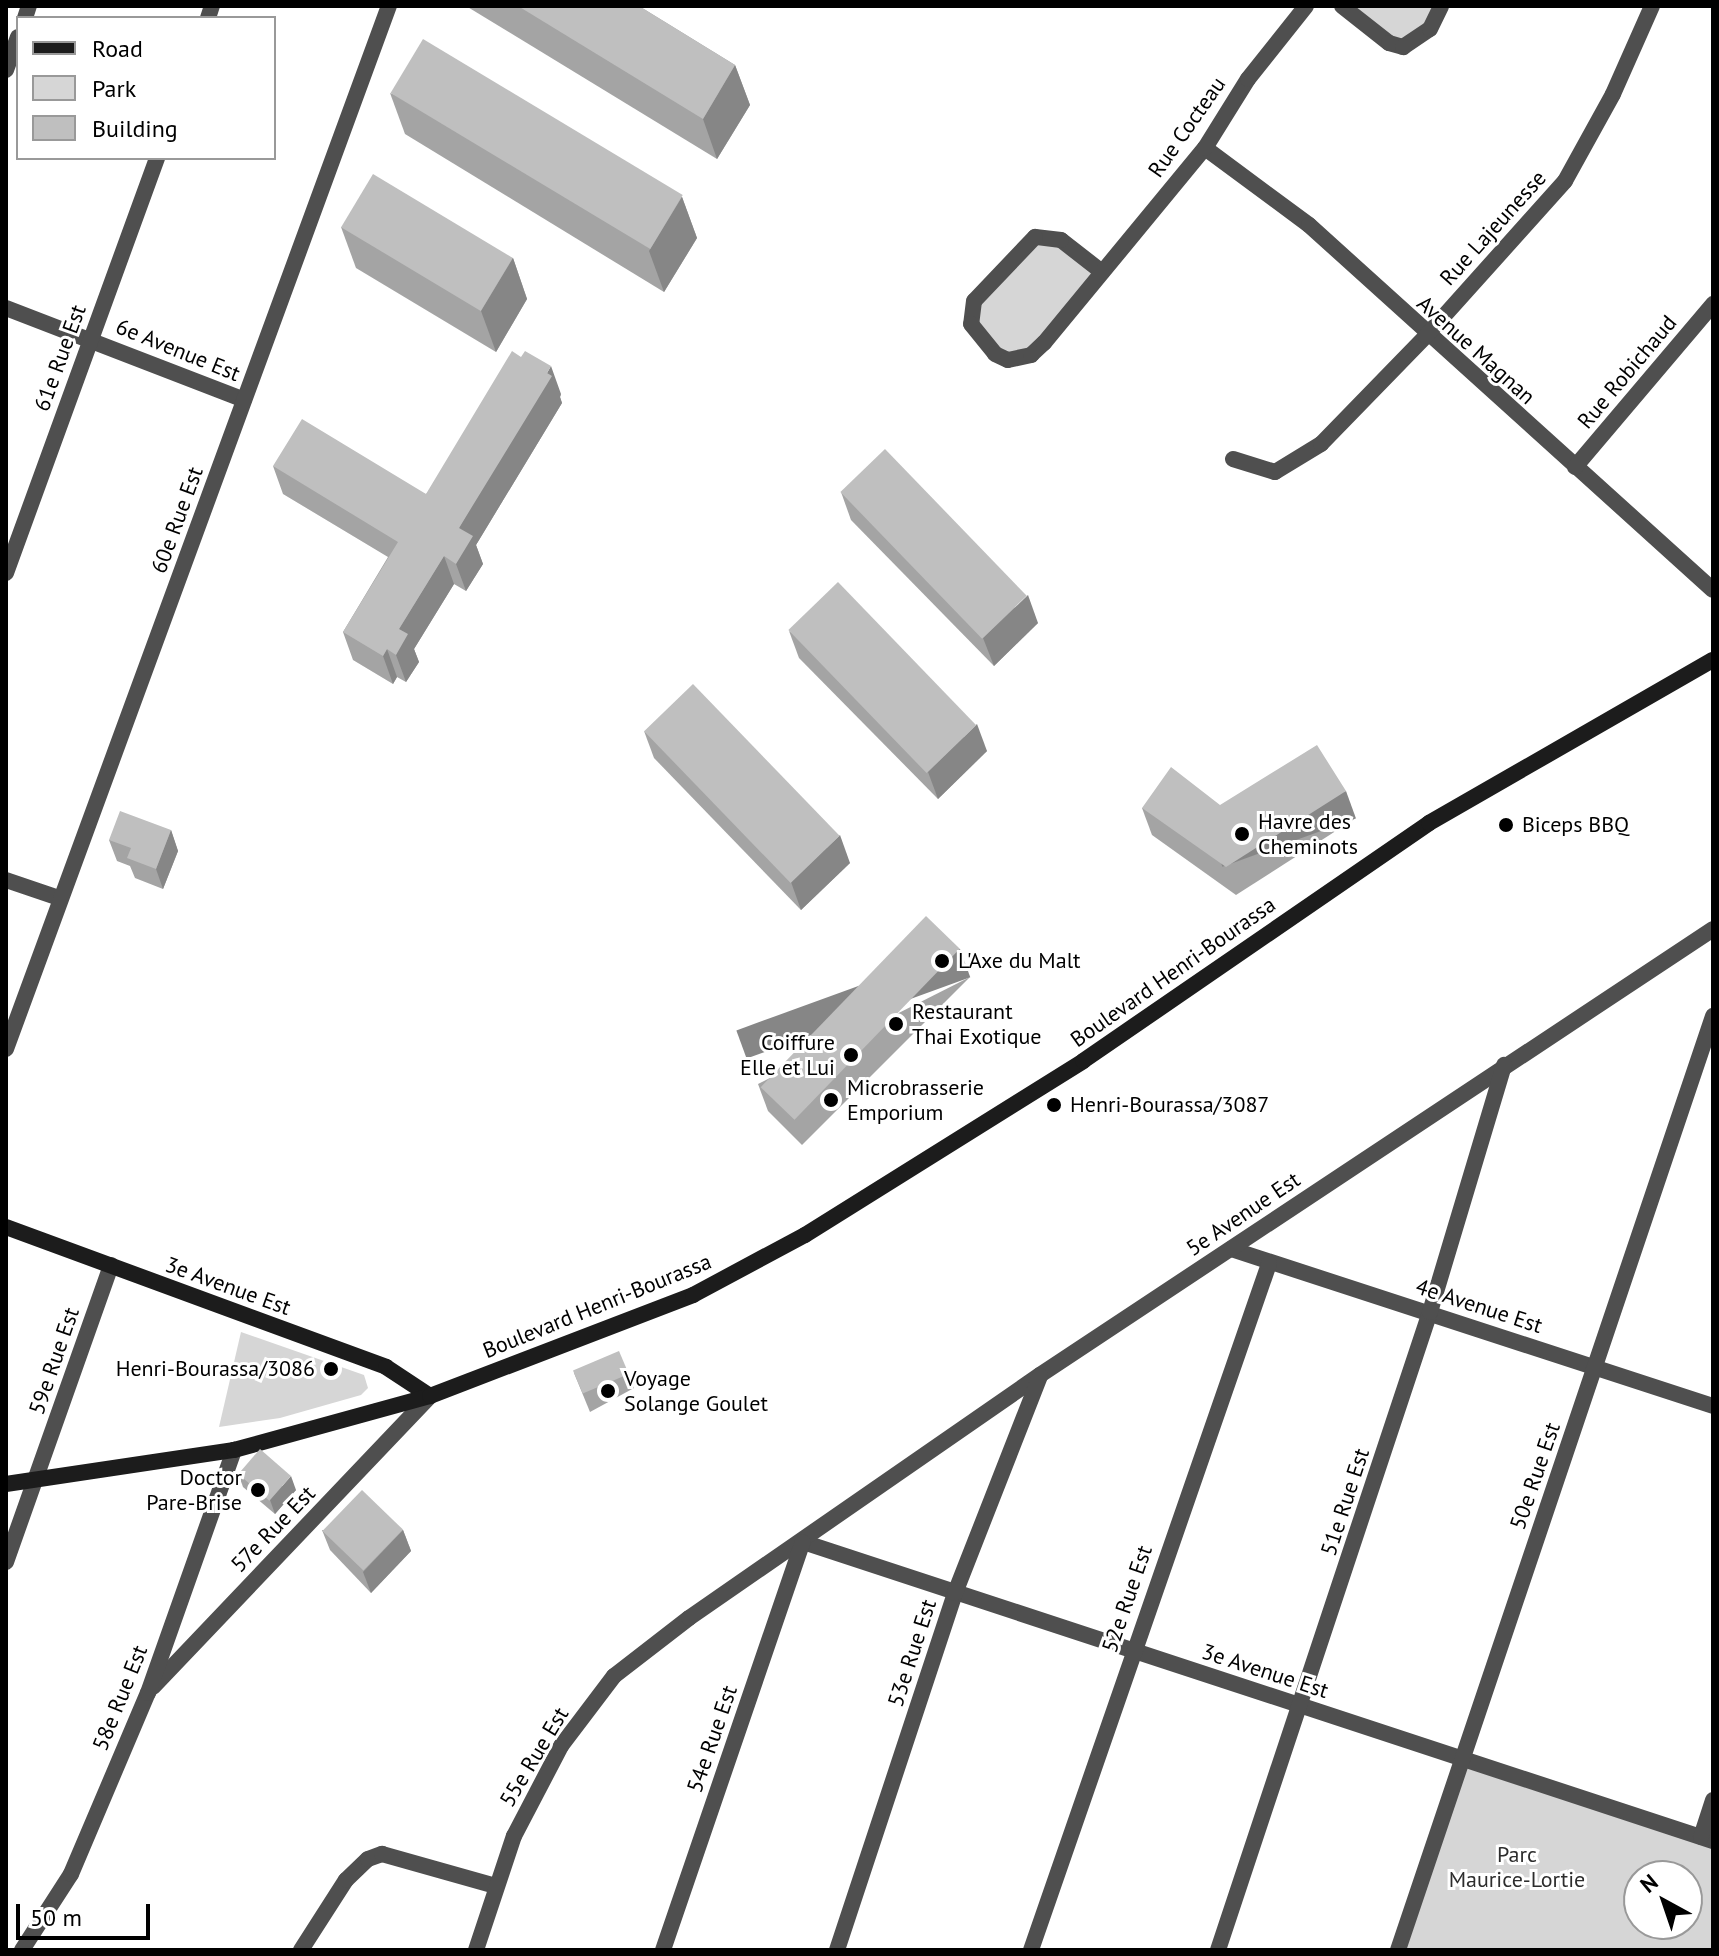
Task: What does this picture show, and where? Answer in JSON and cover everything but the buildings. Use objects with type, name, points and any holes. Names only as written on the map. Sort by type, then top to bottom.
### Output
[{"type":"main road","name":"Boulevard Henri-Bourassa","points":[[6,1484],[234,1450],[430,1396],[693,1295],[805,1235],[1120,1037],[1429,823],[1713,660]]},
{"type":"main road","name":"3e Avenue Est","points":[[6,1227],[386,1367],[430,1396]]},
{"type":"street","name":"60e Rue Est","points":[[6,1049],[389,6]]},
{"type":"street","name":"Rue Cocteau","points":[[1102,272],[1061,240],[1035,237],[974,301],[971,324],[995,354],[1019,360],[1044,343],[1205,148],[1248,79],[1306,6]]},
{"type":"street","points":[[1342,6],[1389,43],[1403,47],[1430,29],[1441,6]]},
{"type":"street","name":"Rue Lajeunesse","points":[[1233,459],[1275,472],[1310,451],[1426,336],[1565,181],[1613,94],[1652,6]]},
{"type":"street","points":[[6,70],[16,42]]},
{"type":"street","name":"Avenue Magnan","points":[[1205,148],[1309,225],[1426,336],[1713,590]]},
{"type":"street","name":"61e Rue Est","points":[[6,573],[156,160]]},
{"type":"street","name":"Rue Robichaud","points":[[1575,467],[1713,304]]},
{"type":"street","name":"6e Avenue Est","points":[[6,308],[244,400]]},
{"type":"street","points":[[6,880],[59,898]]},
{"type":"street","name":"5e Avenue Est","points":[[803,1542],[1040,1375],[1713,929]]},
{"type":"street","name":"50e Rue Est","points":[[1398,1950],[1713,1016]]},
{"type":"street","name":"51e Rue Est","points":[[1218,1950],[1302,1706],[1430,1312],[1504,1065]]},
{"type":"street","name":"4e Avenue Est","points":[[1231,1249],[1269,1264],[1430,1312],[1713,1406]]},
{"type":"street","name":"52e Rue Est","points":[[1031,1950],[1269,1264]]},
{"type":"street","name":"59e Rue Est","points":[[6,1562],[111,1265]]},
{"type":"street","name":"53e Rue Est","points":[[837,1950],[955,1593],[1040,1375]]},
{"type":"street","name":"57e Rue Est","points":[[148,1693],[430,1396]]},
{"type":"street","name":"58e Rue Est","points":[[22,1950],[67,1884],[148,1693],[234,1450]]},
{"type":"street","name":"3e Avenue Est","points":[[803,1542],[1707,1839]]},
{"type":"street","name":"55e Rue Est","points":[[476,1950],[514,1836],[561,1746],[614,1676],[689,1618],[803,1542]]},
{"type":"street","name":"54e Rue Est","points":[[663,1950],[803,1542]]},
{"type":"street","points":[[1707,1839],[1713,1800]]},
{"type":"street","points":[[301,1950],[346,1880],[368,1859],[382,1854],[496,1886]]},
{"type":"green space","points":[[1342,6],[1441,6],[1403,47]]},
{"type":"green space","points":[[1047,235],[1102,272],[1044,343],[1008,360],[971,324],[974,301]]},
{"type":"green space","points":[[241,1332],[364,1375],[368,1388],[361,1395],[280,1418],[219,1427]]},
{"type":"green space","name":"Parc Maurice-Lortie","points":[[1462,1761],[1713,1841],[1713,1950],[1398,1950]]},
{"type":"place","name":"Biceps BBQ","points":[[1506,825]]},
{"type":"place","name":"Havre des Cheminots","points":[[1242,834]]},
{"type":"place","name":"L'Axe du Malt","points":[[942,961]]},
{"type":"place","name":"Restaurant Thai Exotique","points":[[896,1024]]},
{"type":"place","name":"Coiffure Elle et Lui","points":[[851,1055]]},
{"type":"place","name":"Microbrasserie Emporium","points":[[831,1100]]},
{"type":"place","name":"Henri-Bourassa/3087","points":[[1054,1105]]},
{"type":"place","name":"Henri-Bourassa/3086","points":[[331,1369]]},
{"type":"place","name":"Voyage Solange Goulet","points":[[608,1391]]},
{"type":"place","name":"Doctor Pare-Brise","points":[[258,1490]]}]
